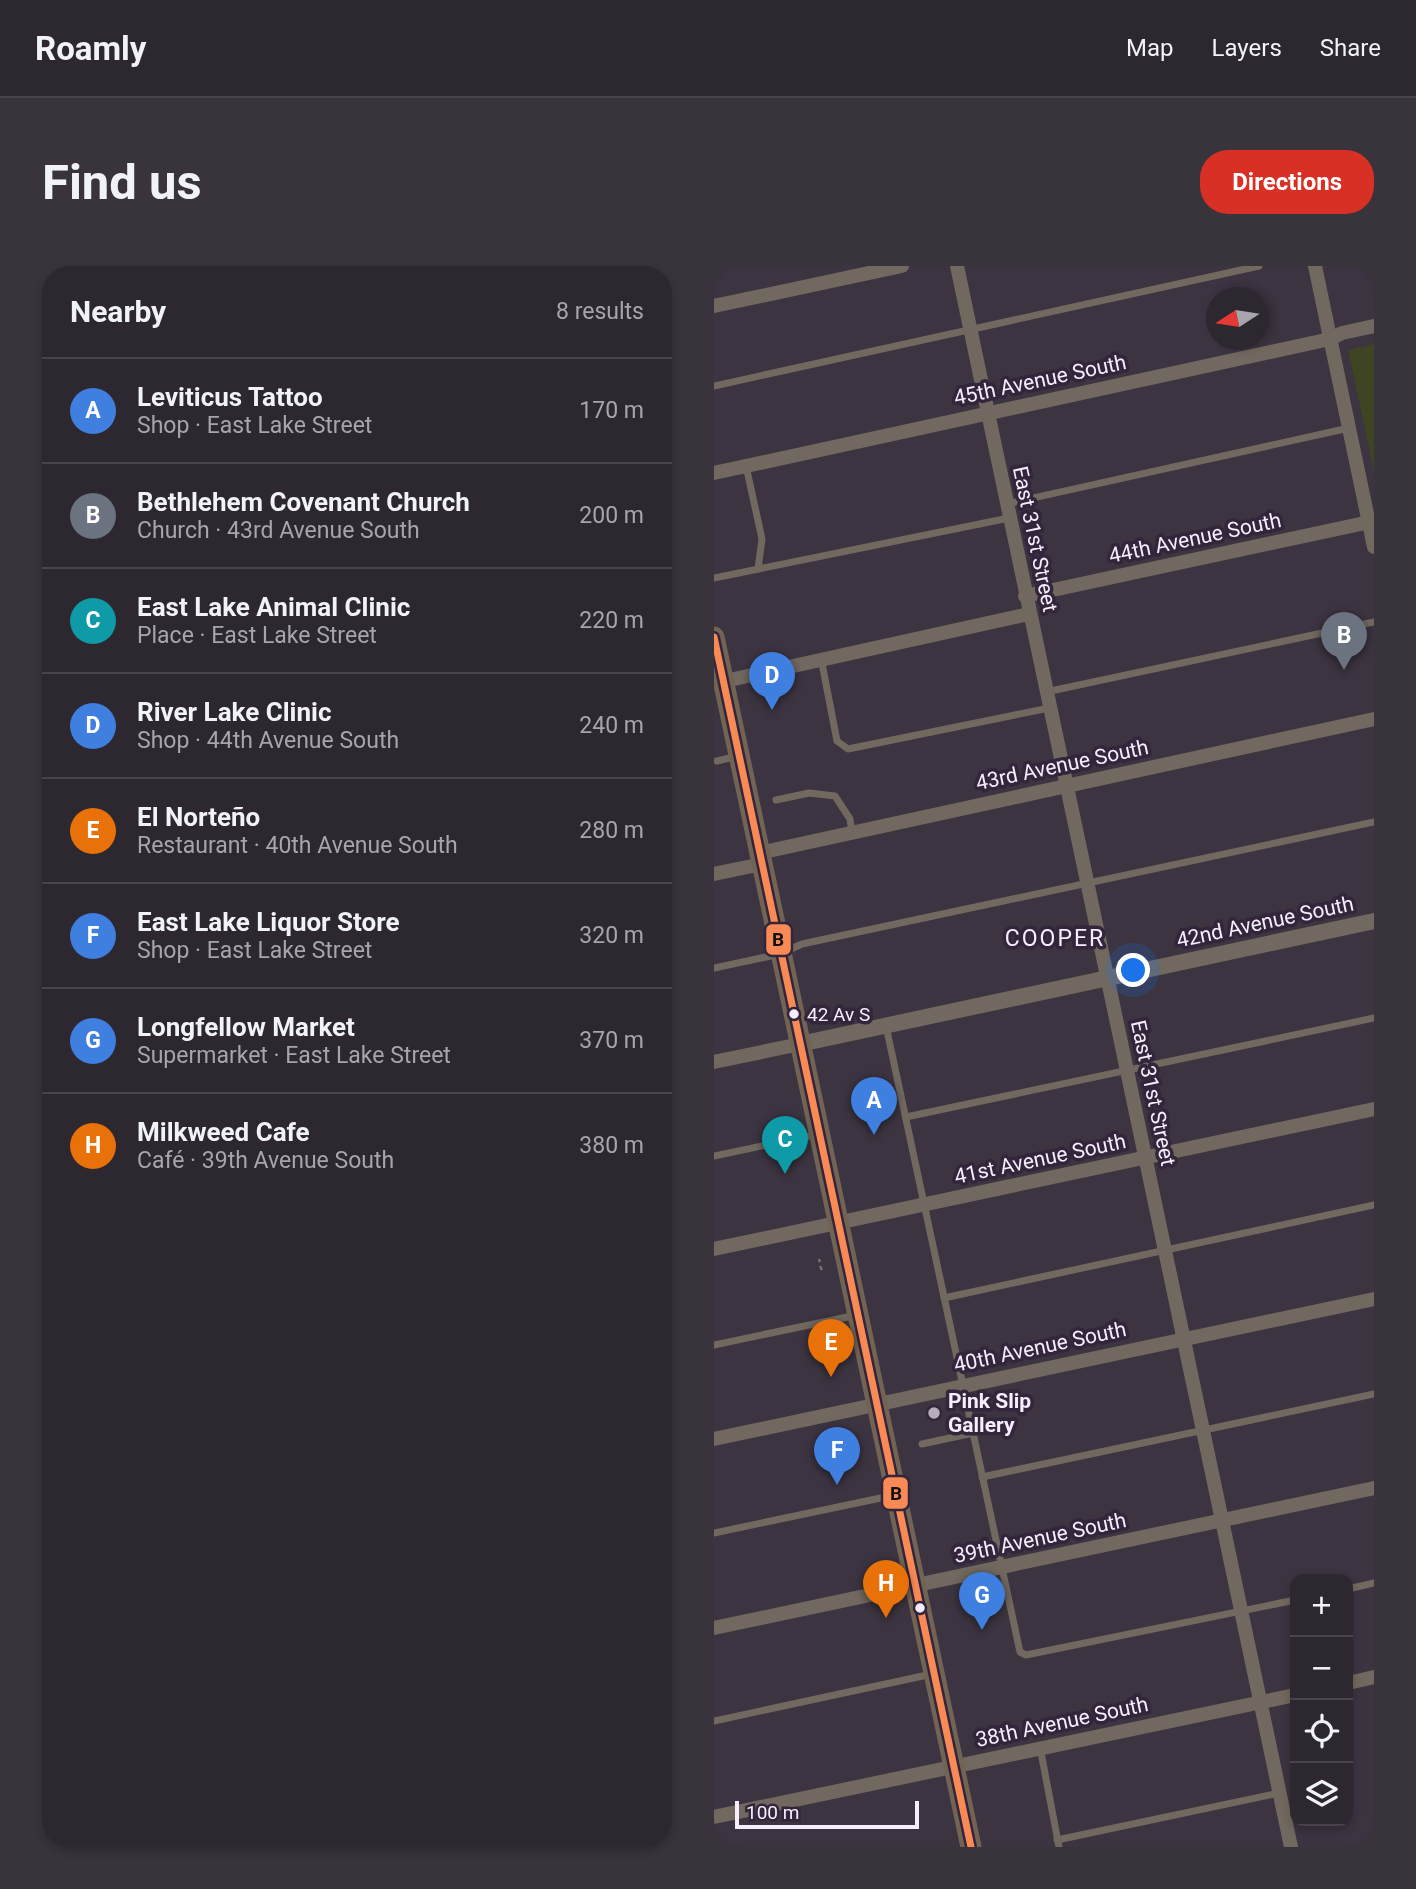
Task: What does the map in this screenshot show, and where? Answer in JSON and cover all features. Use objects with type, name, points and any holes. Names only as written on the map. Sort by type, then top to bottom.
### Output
[{"type":"main road","points":[[714,637],[719,682],[739,756],[971,1847]]},
{"type":"street","points":[[714,306],[902,266]]},
{"type":"street","name":"East 31st Street","points":[[957,266],[1291,1847]]},
{"type":"street","points":[[1315,266],[1371,522],[1374,547]]},
{"type":"street","name":"45th Avenue South","points":[[714,472],[1331,339],[1342,333],[1374,326]]},
{"type":"street","name":"44th Avenue South","points":[[1026,596],[1371,522]]},
{"type":"street","points":[[719,682],[1029,614]]},
{"type":"street","name":"43rd Avenue South","points":[[714,874],[852,833],[1374,719]]},
{"type":"street","name":"42nd Avenue South","points":[[714,1062],[1374,921]]},
{"type":"street","name":"41st Avenue South","points":[[714,1249],[1374,1109]]},
{"type":"street","name":"40th Avenue South","points":[[714,1439],[962,1384],[1374,1299]]},
{"type":"street","name":"39th Avenue South","points":[[714,1628],[1374,1488]]},
{"type":"street","points":[[1353,1682],[1374,1677]]},
{"type":"street","name":"38th Avenue South","points":[[714,1817],[1040,1746],[1290,1696]]},
{"type":"lane","points":[[714,386],[1259,266]]},
{"type":"lane","points":[[714,578],[1350,428]]},
{"type":"lane","points":[[746,466],[762,539],[758,569]]},
{"type":"lane","points":[[1046,692],[1374,622]]},
{"type":"lane","points":[[821,659],[837,741],[848,749],[1049,708]]},
{"type":"lane","points":[[717,761],[739,756]]},
{"type":"lane","points":[[776,800],[808,793],[835,796],[850,818],[852,833]]},
{"type":"lane","points":[[714,968],[780,954],[802,944],[1374,822]]},
{"type":"lane","points":[[906,1117],[1374,1018]]},
{"type":"lane","points":[[886,1025],[982,1477],[1023,1655],[1290,1601]]},
{"type":"lane","points":[[714,1156],[819,1134]]},
{"type":"lane","points":[[944,1298],[1374,1205]]},
{"type":"lane","points":[[714,1346],[857,1315]]},
{"type":"lane","points":[[982,1477],[1374,1394]]},
{"type":"lane","points":[[922,1444],[973,1433]]},
{"type":"lane","points":[[714,1533],[895,1494]]},
{"type":"lane","points":[[1353,1588],[1374,1583]]},
{"type":"lane","points":[[714,1721],[935,1673]]},
{"type":"lane","points":[[1040,1746],[1058,1843],[1279,1793]]},
{"type":"green space","points":[[1374,344],[1374,471],[1348,350]]},
{"type":"transit line","name":"B","points":[[714,637],[971,1847]]},
{"type":"place","name":"Bethlehem Covenant Church","points":[[1344,670]]},
{"type":"place","name":"River Lake Clinic","points":[[772,710]]},
{"type":"place","name":"42 Av S","points":[[794,1014]]},
{"type":"place","name":"Leviticus Tattoo","points":[[874,1135]]},
{"type":"place","name":"East Lake Animal Clinic","points":[[785,1174]]},
{"type":"place","name":"El Norteño","points":[[831,1377]]},
{"type":"place","name":"Pink Slip Gallery","points":[[934,1413]]},
{"type":"place","name":"East Lake Liquor Store","points":[[837,1485]]},
{"type":"place","name":"Milkweed Cafe","points":[[886,1618]]},
{"type":"place","name":"Longfellow Market","points":[[982,1630]]},
{"type":"district","name":"COOPER","points":[[1055,938]]}]
